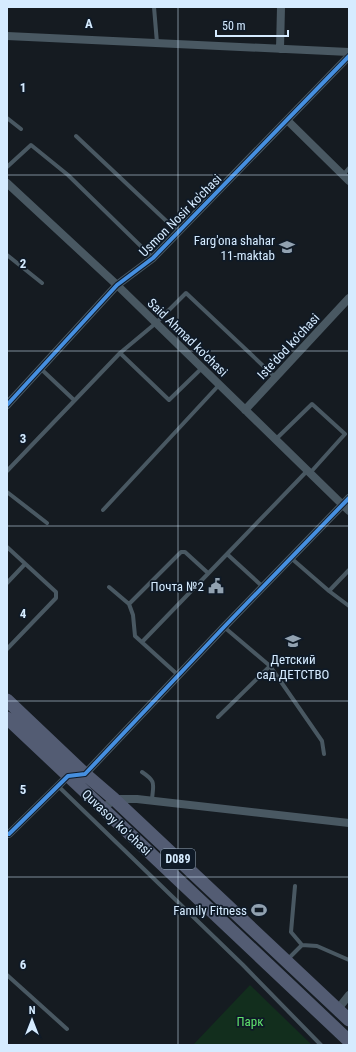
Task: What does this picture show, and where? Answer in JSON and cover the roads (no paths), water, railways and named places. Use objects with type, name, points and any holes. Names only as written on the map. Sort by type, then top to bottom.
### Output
[{"type":"main road","name":"Quvasoy koʻchasi","points":[[7,700],[349,1020]]},
{"type":"main road","name":"Quvasoy koʻchasi","points":[[7,718],[349,1041]]},
{"type":"street","points":[[280,49],[281,7]]},
{"type":"street","points":[[7,36],[349,52]]},
{"type":"street","name":"Usmon Nosir ko'chasi","points":[[7,405],[117,285],[153,258],[288,121],[349,56]]},
{"type":"street","points":[[288,121],[346,178]]},
{"type":"street","name":"Said Ahmad ko'chasi","points":[[7,183],[117,285],[349,511]]},
{"type":"street","name":"Iste'dod ko'chasi","points":[[245,410],[349,298]]},
{"type":"street","points":[[8,835],[68,776],[85,774],[178,675],[349,498]]},
{"type":"street","points":[[103,809],[114,799],[137,798],[349,823]]},
{"type":"street","points":[[338,1009],[349,995]]},
{"type":"lane","points":[[154,7],[157,44]]},
{"type":"lane","points":[[7,118],[21,129]]},
{"type":"lane","points":[[76,136],[178,233]]},
{"type":"lane","points":[[7,168],[30,145],[68,175],[153,258]]},
{"type":"lane","points":[[346,178],[349,168]]},
{"type":"lane","points":[[7,255],[42,283]]},
{"type":"lane","points":[[7,471],[120,353],[156,323],[186,293],[275,377]]},
{"type":"lane","points":[[120,353],[169,400],[202,368]]},
{"type":"lane","points":[[40,368],[74,400]]},
{"type":"lane","points":[[103,510],[219,385]]},
{"type":"lane","points":[[142,642],[345,434],[312,404],[275,440]]},
{"type":"lane","points":[[7,492],[46,523]]},
{"type":"lane","points":[[7,547],[56,592],[56,598],[7,649]]},
{"type":"lane","points":[[129,604],[181,552],[185,552],[208,574]]},
{"type":"lane","points":[[227,554],[263,588]]},
{"type":"lane","points":[[291,558],[349,606]]},
{"type":"lane","points":[[7,582],[25,564]]},
{"type":"lane","points":[[329,591],[349,570]]},
{"type":"lane","points":[[109,587],[129,604],[133,615],[135,636],[178,675]]},
{"type":"lane","points":[[224,627],[270,666],[322,741],[324,754]]},
{"type":"lane","points":[[218,717],[270,666]]},
{"type":"lane","points":[[142,772],[152,779],[152,800]]},
{"type":"lane","points":[[58,786],[243,965],[321,1045]]},
{"type":"lane","points":[[295,886],[291,932],[302,945],[317,946],[349,960]]},
{"type":"lane","points":[[287,961],[302,945]]},
{"type":"lane","points":[[7,975],[67,1030]]},
{"type":"place","name":"Farg'ona shahar 11-maktab","points":[[287,247]]},
{"type":"place","name":"Почта №2","points":[[216,586]]},
{"type":"place","name":"Детский сад ДЕТСТВО","points":[[293,641]]},
{"type":"place","name":"Family Fitness","points":[[259,910]]},
{"type":"park label","name":"Парк","points":[[250,1021]]}]
